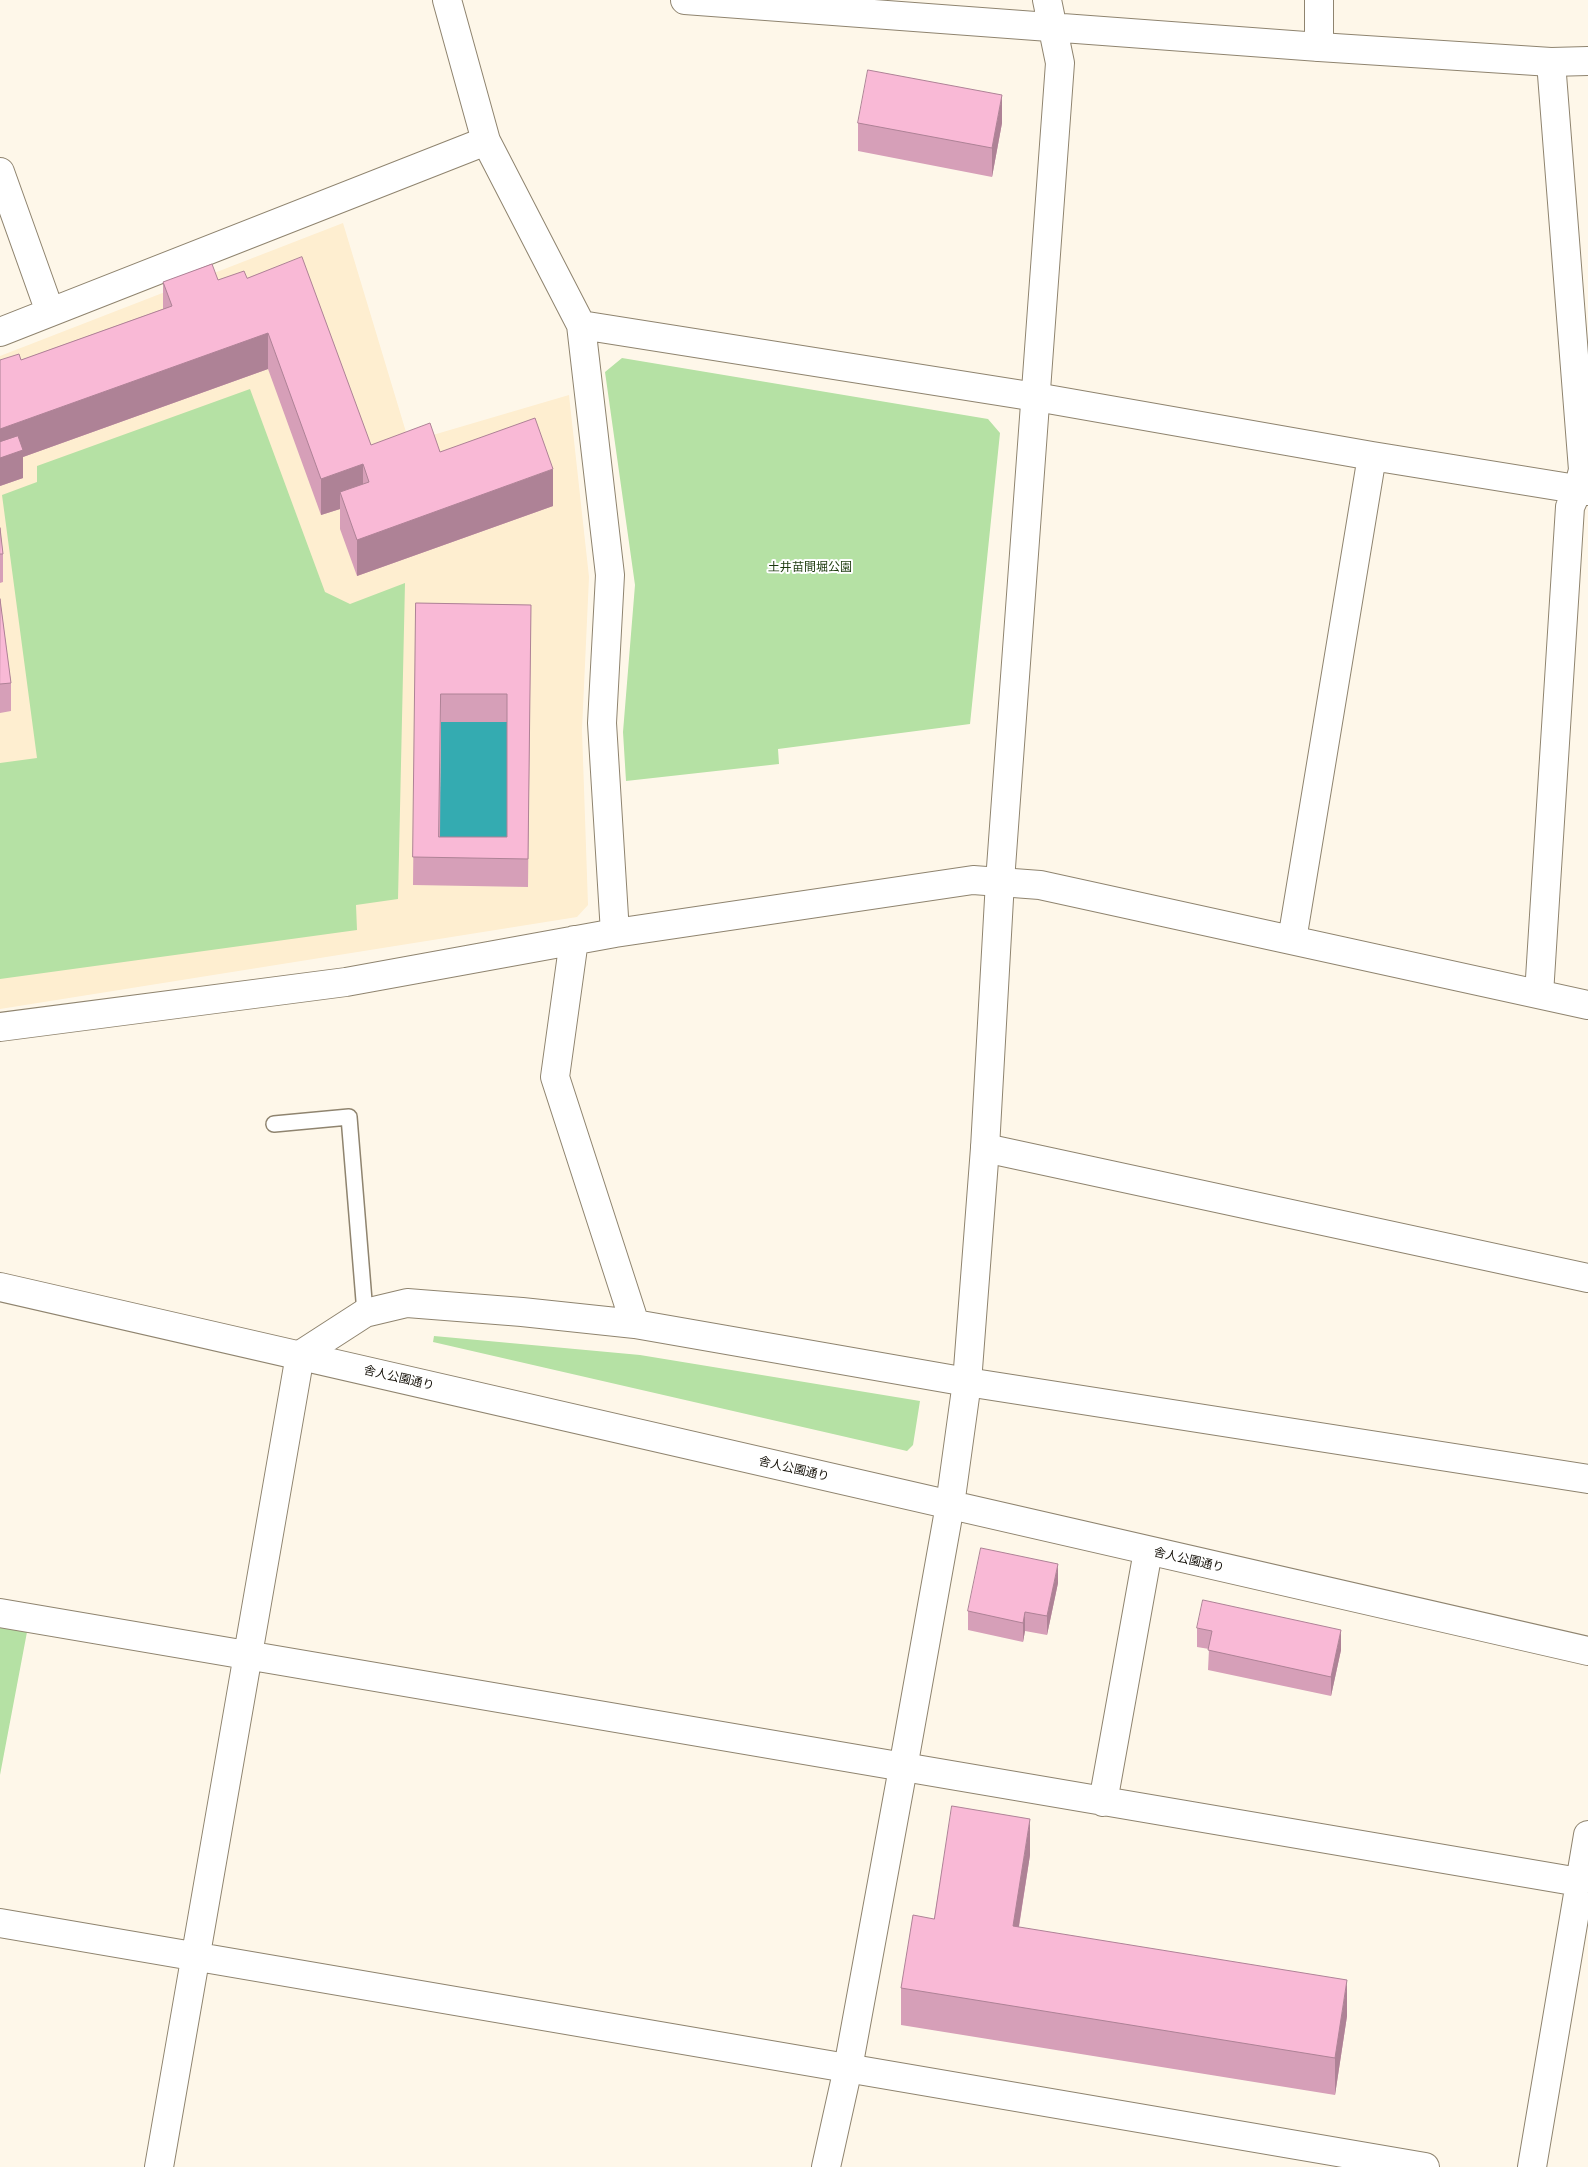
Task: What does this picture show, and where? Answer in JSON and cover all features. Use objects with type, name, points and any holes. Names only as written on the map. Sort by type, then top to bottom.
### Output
[{"type":"street","points":[[447,0],[486,140],[580,325],[610,575],[602,723],[615,932]]},
{"type":"street","points":[[685,0],[1319,47],[1551,62],[1588,61]]},
{"type":"street","points":[[826,2167],[848,2068],[903,1768],[950,1505],[967,1382],[985,1148],[1000,880],[1060,63],[1051,28],[1047,0]]},
{"type":"street","points":[[1319,0],[1319,47]]},
{"type":"street","points":[[1539,994],[1570,507],[1583,490],[1551,62]]},
{"type":"street","points":[[0,332],[486,140]]},
{"type":"street","points":[[0,172],[50,312]]},
{"type":"street","points":[[580,325],[1036,397],[1372,456],[1583,490]]},
{"type":"street","points":[[1292,940],[1372,456]]},
{"type":"street","points":[[0,1027],[346,982],[615,932],[973,880],[1000,880],[1040,884],[1588,1005]]},
{"type":"street","points":[[574,940],[555,1078],[635,1324]]},
{"type":"street","points":[[985,1148],[1588,1278]]},
{"type":"street","name":"舎人公園通り","points":[[0,1287],[300,1354],[1148,1551],[1588,1650]]},
{"type":"street","points":[[159,2167],[300,1354],[365,1313],[407,1303],[522,1312],[635,1324],[967,1382],[1588,1479]]},
{"type":"street","points":[[1103,1802],[1148,1551]]},
{"type":"street","points":[[0,1613],[1579,1882]]},
{"type":"street","points":[[1532,2167],[1588,1835]]},
{"type":"street","points":[[0,1923],[1425,2167]]},
{"type":"lane","points":[[274,1124],[349,1117],[365,1313]]},
{"type":"shaded area","points":[[343,223],[409,442],[569,395],[589,577],[582,730],[588,905],[577,917],[0,1009],[0,356]]},
{"type":"green space","name":"土井苗間堀公園","points":[[622,358],[988,419],[1000,433],[970,724],[778,749],[779,764],[626,781],[623,732],[635,585],[605,372]]},
{"type":"green space","points":[[250,389],[325,592],[350,604],[405,583],[398,899],[356,905],[357,930],[0,979],[0,763],[37,758],[2,495],[37,482],[37,466]]},
{"type":"green space","points":[[434,1336],[640,1355],[920,1401],[913,1445],[907,1451],[433,1342]]},
{"type":"green space","points":[[0,1627],[27,1632],[0,1775]]},
{"type":"water","points":[[441,722],[507,722],[507,866],[439,865]]},
{"type":"building","points":[[868,70],[1002,95],[992,148],[858,123]]},
{"type":"building","points":[[302,257],[371,445],[430,423],[440,452],[535,418],[553,469],[357,540],[340,492],[369,482],[363,464],[321,479],[268,333],[0,429],[0,360],[19,354],[21,360],[172,306],[163,282],[212,264],[218,280],[244,271],[247,278]]},
{"type":"building","points":[[18,436],[23,450],[0,458],[0,442]]},
{"type":"building","points":[[0,528],[3,554],[0,554]]},
{"type":"building","points":[[0,599],[11,683],[0,684]]},
{"type":"building","points":[[416,603],[531,605],[528,859],[413,857]],"holes":[[[441,694],[507,694],[507,837],[439,837]]]},
{"type":"building","points":[[981,1548],[1058,1564],[1047,1616],[1025,1612],[1023,1623],[968,1611]]},
{"type":"building","points":[[1203,1600],[1341,1630],[1331,1677],[1208,1650],[1212,1631],[1197,1628]]},
{"type":"building","points":[[952,1806],[1030,1819],[1013,1926],[1347,1980],[1335,2058],[901,1988],[913,1915],[934,1919]]}]
